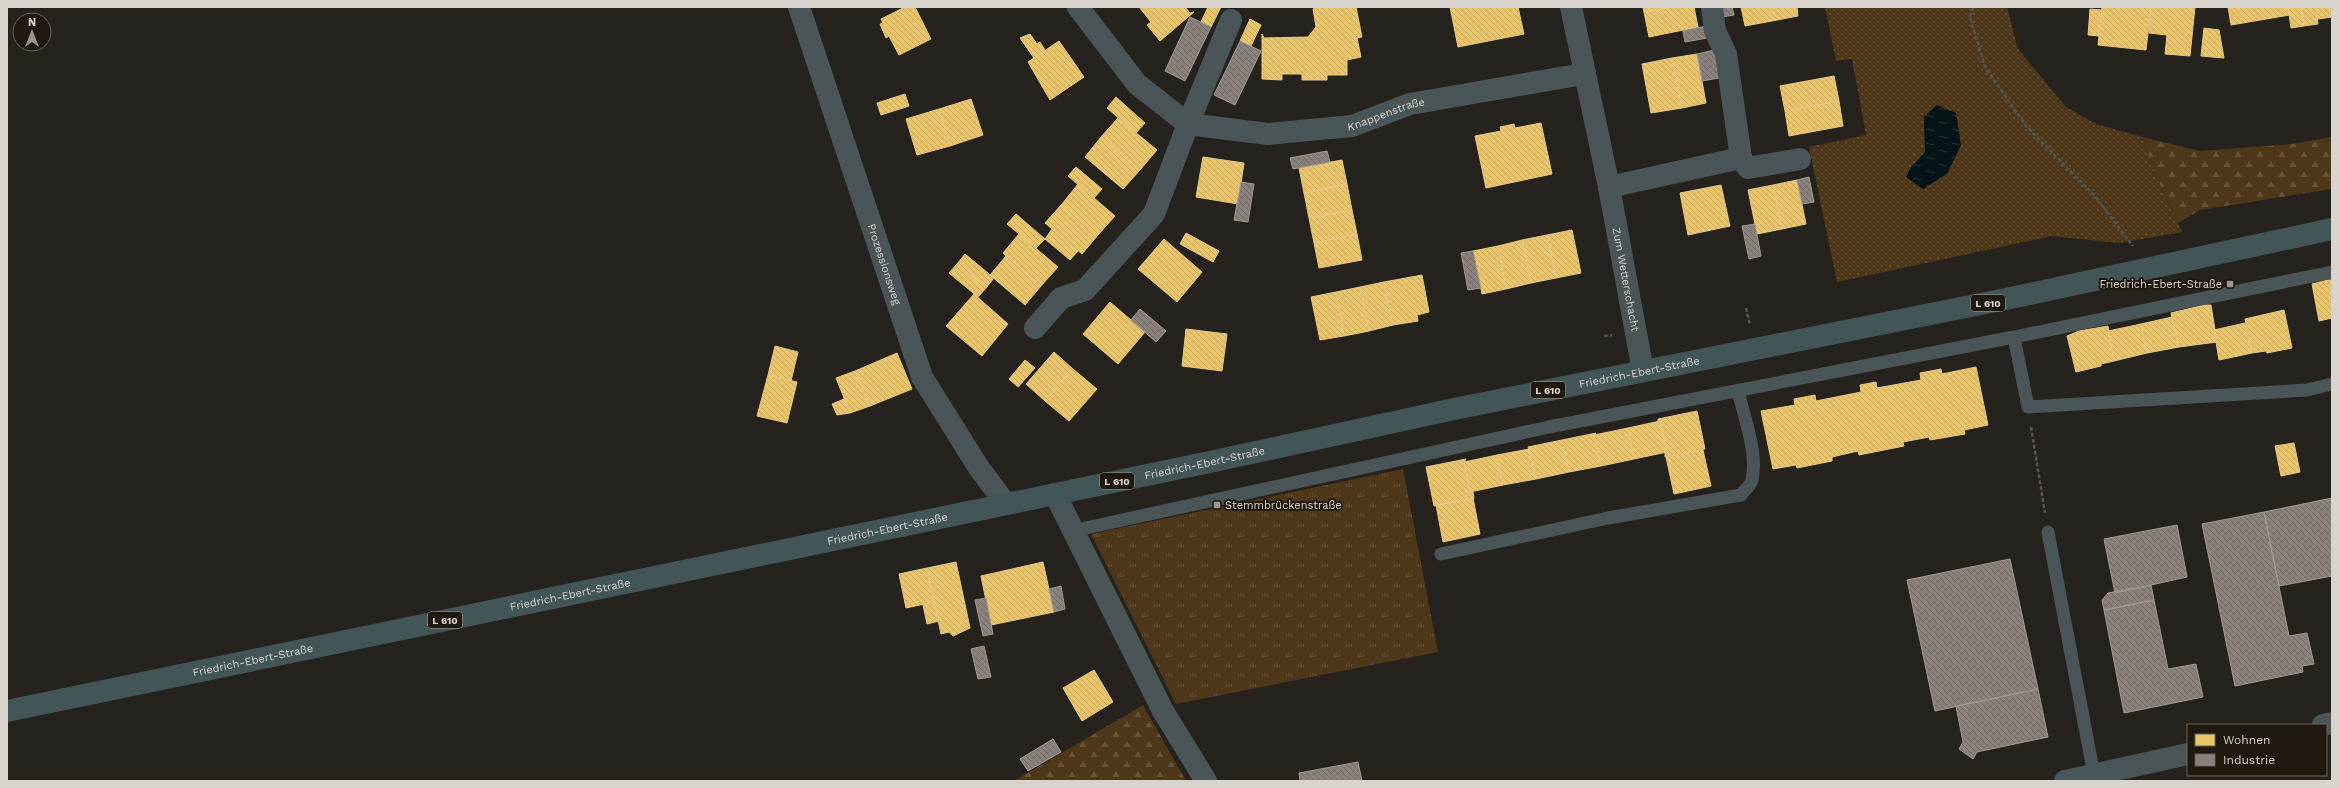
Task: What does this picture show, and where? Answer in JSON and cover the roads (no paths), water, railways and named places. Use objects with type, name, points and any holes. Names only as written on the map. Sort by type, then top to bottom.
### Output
[{"type":"main road","name":"Friedrich-Ebert-Straße","points":[[7,711],[1643,371],[2006,299],[2332,229]]},
{"type":"street","name":"Prozessionsweg","points":[[799,7],[922,377],[979,468],[1006,504]]},
{"type":"street","points":[[1078,7],[1137,84],[1188,124]]},
{"type":"street","name":"Zum Wetterschacht","points":[[1571,7],[1583,74],[1609,187],[1643,371]]},
{"type":"street","points":[[1712,7],[1715,31],[1726,54],[1741,158],[1748,168],[1800,159]]},
{"type":"street","points":[[1035,328],[1061,298],[1085,290],[1154,214],[1188,124],[1231,20]]},
{"type":"street","name":"Knappenstraße","points":[[1188,124],[1268,134],[1352,126],[1410,104],[1583,74]]},
{"type":"street","points":[[1609,187],[1741,158]]},
{"type":"street","points":[[1055,494],[1072,531],[1163,711],[1206,781]]},
{"type":"street","points":[[2065,781],[2187,754]]},
{"type":"lane","points":[[1072,531],[1549,427],[2014,337],[2332,272]]},
{"type":"lane","points":[[2014,337],[2028,407],[2307,390],[2332,384]]},
{"type":"lane","points":[[1441,554],[1608,518],[1741,495],[1752,482],[1753,467],[1751,450],[1738,390]]},
{"type":"lane","points":[[2048,532],[2094,775]]},
{"type":"water","points":[[1937,105],[1956,113],[1961,145],[1947,174],[1923,189],[1906,177],[1911,167],[1925,152],[1924,117]]},
{"type":"place","name":"Friedrich-Ebert-Straße","points":[[2230,284]]},
{"type":"place","name":"Stemmbrückenstraße","points":[[1217,505]]}]
